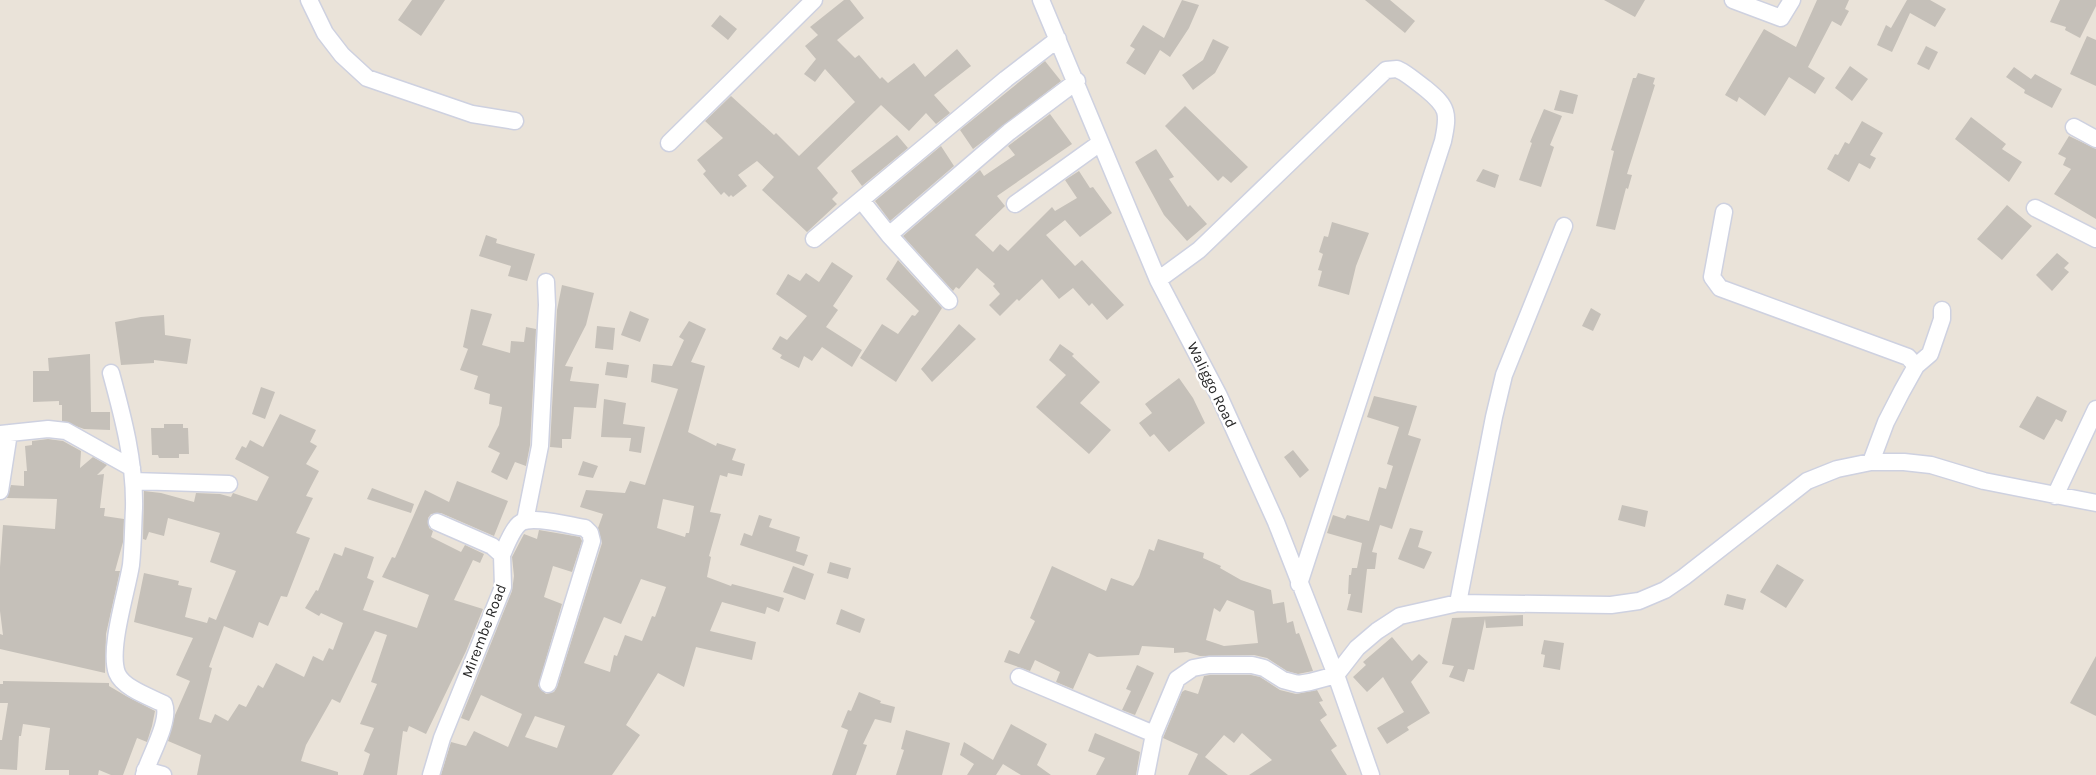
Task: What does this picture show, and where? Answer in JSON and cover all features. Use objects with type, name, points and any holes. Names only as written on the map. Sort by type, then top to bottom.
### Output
[{"type":"street","points":[[309,0],[326,33],[342,55],[368,78],[472,114],[515,121]]},
{"type":"street","points":[[669,143],[814,0]]},
{"type":"street","name":"Waliggo Road","points":[[1041,0],[1077,81],[1100,143],[1158,280],[1219,396],[1276,522],[1336,675],[1371,775]]},
{"type":"street","points":[[1733,0],[1781,18],[1792,0]]},
{"type":"street","points":[[814,238],[1006,79],[1058,39]]},
{"type":"street","points":[[1158,280],[1199,250],[1386,70],[1397,69],[1403,72],[1442,102],[1447,123],[1443,141],[1299,584]]},
{"type":"street","points":[[889,236],[1003,137],[1077,81]]},
{"type":"street","points":[[2074,127],[2096,139]]},
{"type":"street","points":[[1015,204],[1100,143]]},
{"type":"street","points":[[861,200],[889,236],[949,301]]},
{"type":"street","points":[[2035,208],[2096,238]]},
{"type":"street","points":[[1724,212],[1712,277],[1720,288],[1908,357],[1916,366]]},
{"type":"street","points":[[1458,603],[1504,375],[1564,226]]},
{"type":"street","points":[[525,521],[540,446],[547,305],[546,282]]},
{"type":"street","points":[[1871,462],[1886,422],[1916,366],[1930,354],[1942,318],[1942,310]]},
{"type":"street","points":[[111,373],[122,414],[132,474],[130,566],[118,621],[115,666],[123,682],[164,704],[166,709],[165,720],[145,773],[163,775]]},
{"type":"street","points":[[2055,496],[2096,409]]},
{"type":"street","points":[[0,491],[4,433],[48,428],[66,431],[132,474],[229,484]]},
{"type":"street","points":[[1146,775],[1154,734],[1177,679],[1193,668],[1209,665],[1252,665],[1264,668],[1283,680],[1298,684],[1336,675],[1357,648],[1377,631],[1400,616],[1458,603],[1594,606],[1639,601],[1665,590],[1684,577],[1807,481],[1837,469],[1871,462],[1904,462],[1930,465],[1984,481],[2096,504]]},
{"type":"street","points":[[437,522],[492,546],[502,554],[518,524],[525,521],[537,520],[585,528],[590,534],[592,541],[548,684]]},
{"type":"street","name":"Mirembe Road","points":[[431,775],[442,738],[504,587],[502,554]]},
{"type":"street","points":[[1019,677],[1154,734]]},
{"type":"building","points":[[412,0],[445,0],[421,36],[398,20]]},
{"type":"building","points":[[844,0],[850,0],[864,18],[837,40],[855,58],[859,55],[880,79],[882,77],[888,83],[914,63],[925,77],[957,49],[971,66],[934,95],[950,113],[936,124],[926,113],[909,131],[881,105],[817,168],[838,193],[832,199],[837,204],[807,232],[762,190],[774,177],[757,161],[738,175],[747,186],[733,197],[731,195],[729,197],[724,192],[721,195],[703,174],[706,171],[697,160],[723,138],[705,121],[731,96],[774,135],[776,133],[799,156],[855,102],[825,69],[815,82],[804,74],[816,59],[805,46],[818,35],[810,27]]},
{"type":"building","points":[[1182,0],[1199,5],[1189,28],[1170,57],[1160,50],[1145,75],[1126,63],[1135,49],[1130,46],[1143,25],[1164,38]]},
{"type":"building","points":[[1365,0],[1390,0],[1415,21],[1405,33]]},
{"type":"building","points":[[1604,0],[1645,0],[1635,17]]},
{"type":"building","points":[[1817,0],[1849,0],[1845,9],[1849,11],[1841,26],[1832,21],[1808,67],[1825,78],[1815,94],[1789,77],[1765,116],[1739,97],[1737,102],[1725,95],[1764,29],[1796,47]]},
{"type":"building","points":[[1907,0],[1930,0],[1946,9],[1935,27],[1910,13],[1892,52],[1877,45],[1886,25],[1891,28]]},
{"type":"building","points":[[2060,0],[2096,0],[2096,6],[2080,38],[2065,30],[2066,27],[2050,22]]},
{"type":"building","points":[[720,15],[737,29],[728,40],[711,26]]},
{"type":"building","points":[[2087,36],[2096,40],[2096,86],[2070,74]]},
{"type":"building","points":[[1213,39],[1229,47],[1215,73],[1193,90],[1182,75],[1203,60]]},
{"type":"building","points":[[1926,46],[1938,52],[1929,70],[1917,64]]},
{"type":"building","points":[[1045,61],[1061,81],[973,149],[960,130]]},
{"type":"building","points":[[1850,66],[1868,79],[1852,101],[1835,88]]},
{"type":"building","points":[[2014,67],[2031,79],[2035,74],[2062,89],[2052,108],[2024,93],[2025,90],[2006,77]]},
{"type":"building","points":[[1638,73],[1655,78],[1653,84],[1655,85],[1627,174],[1632,175],[1628,189],[1626,188],[1615,230],[1596,226],[1614,151],[1611,150],[1633,78],[1636,78]]},
{"type":"building","points":[[1560,90],[1578,95],[1573,114],[1554,110]]},
{"type":"building","points":[[1185,106],[1248,167],[1231,183],[1223,176],[1218,181],[1165,126]]},
{"type":"building","points":[[1544,109],[1562,116],[1550,145],[1554,147],[1541,187],[1519,180],[1532,143],[1530,142]]},
{"type":"building","points":[[1050,114],[1072,144],[997,196],[1005,206],[975,235],[993,252],[1000,244],[1008,251],[1052,207],[1055,211],[1077,198],[1065,180],[1079,171],[1090,188],[1093,187],[1112,213],[1080,237],[1065,220],[1046,235],[1075,266],[1082,260],[1124,305],[1107,320],[1092,303],[1089,306],[1073,288],[1059,299],[1042,279],[1019,301],[1017,299],[1000,316],[989,305],[1000,294],[993,286],[995,284],[977,268],[959,289],[956,287],[953,291],[903,236],[980,170],[984,176],[1015,155],[1008,146]]},
{"type":"building","points":[[1971,117],[2006,144],[2002,149],[2022,162],[2009,182],[1955,139]]},
{"type":"building","points":[[1862,121],[1883,133],[1870,155],[1876,158],[1870,169],[1859,163],[1849,182],[1827,169],[1835,154],[1838,155],[1845,142],[1849,144]]},
{"type":"building","points":[[897,135],[908,148],[862,186],[851,171]]},
{"type":"building","points":[[2069,136],[2096,149],[2096,219],[2054,194],[2071,169],[2063,165],[2066,158],[2058,154]]},
{"type":"building","points":[[941,146],[954,166],[890,221],[875,201]]},
{"type":"building","points":[[1156,149],[1174,177],[1169,179],[1188,207],[1190,205],[1207,224],[1187,241],[1164,215],[1135,162]]},
{"type":"building","points":[[1483,169],[1499,175],[1495,188],[1476,181]]},
{"type":"building","points":[[2007,205],[2032,226],[2002,260],[1977,239]]},
{"type":"building","points":[[1332,222],[1369,233],[1356,266],[1349,295],[1318,286],[1322,271],[1318,270],[1323,254],[1319,252],[1324,236],[1328,237]]},
{"type":"building","points":[[486,235],[497,239],[496,243],[535,254],[527,281],[508,276],[511,266],[479,256]]},
{"type":"building","points":[[2057,253],[2069,263],[2064,268],[2069,272],[2052,291],[2036,275]]},
{"type":"building","points":[[898,260],[942,308],[896,382],[860,358],[882,324],[898,334],[912,315],[915,316],[919,311],[886,279]]},
{"type":"building","points":[[832,262],[853,276],[833,306],[838,310],[826,327],[862,350],[852,367],[822,347],[812,361],[804,356],[799,368],[780,358],[782,355],[772,349],[780,336],[787,340],[807,316],[776,294],[788,274],[800,281],[806,273],[819,282]]},
{"type":"building","points":[[562,285],[594,293],[586,325],[565,366],[573,367],[570,381],[599,384],[596,408],[574,407],[571,439],[562,439],[562,448],[550,447],[557,310]]},
{"type":"building","points":[[1591,308],[1601,314],[1593,331],[1582,326]]},
{"type":"building","points":[[471,309],[492,314],[482,345],[510,353],[511,341],[524,342],[526,327],[536,329],[530,445],[526,466],[515,462],[507,480],[491,472],[500,453],[488,447],[499,425],[502,407],[489,404],[490,394],[474,389],[478,376],[460,370],[468,349],[463,347]]},
{"type":"building","points":[[630,311],[649,319],[640,342],[621,335]]},
{"type":"building","points":[[164,315],[165,335],[191,339],[187,364],[154,360],[154,363],[121,365],[115,322]]},
{"type":"building","points":[[689,321],[706,329],[691,362],[705,366],[688,432],[716,446],[717,443],[736,449],[732,460],[745,464],[742,476],[728,473],[727,477],[720,475],[710,512],[721,514],[709,556],[711,557],[707,577],[731,586],[732,584],[784,598],[779,612],[767,607],[765,614],[722,602],[710,631],[756,642],[752,660],[696,647],[684,687],[658,673],[626,725],[640,735],[612,775],[441,775],[451,742],[466,746],[474,731],[508,747],[522,714],[481,695],[469,721],[461,718],[512,591],[514,576],[512,557],[524,534],[537,539],[539,530],[580,537],[582,541],[572,572],[553,566],[544,597],[562,604],[538,686],[546,694],[554,692],[557,687],[602,543],[598,528],[603,514],[580,507],[586,490],[625,493],[630,481],[645,485],[678,389],[651,382],[653,364],[672,366],[684,340],[679,337]],"holes":[[[663,499],[694,506],[689,533],[686,533],[685,537],[657,528]],[[641,579],[666,587],[655,617],[652,616],[642,641],[625,635],[617,656],[614,655],[610,672],[584,663],[604,617],[621,624]],[[535,716],[565,726],[557,748],[525,737]]]},
{"type":"building","points":[[959,324],[976,339],[932,382],[921,369]]},
{"type":"building","points":[[597,326],[615,328],[613,350],[595,348]]},
{"type":"building","points":[[1060,344],[1074,354],[1072,356],[1100,382],[1080,403],[1111,430],[1089,454],[1036,407],[1066,375],[1049,360]]},
{"type":"building","points":[[90,354],[91,412],[110,412],[110,430],[84,429],[62,421],[62,405],[59,405],[59,401],[33,402],[33,371],[49,371],[48,358]]},
{"type":"building","points":[[607,362],[629,365],[627,378],[605,375]]},
{"type":"building","points":[[1179,378],[1193,398],[1205,423],[1169,452],[1154,434],[1150,437],[1139,423],[1152,413],[1145,404]]},
{"type":"building","points":[[261,387],[275,392],[265,419],[252,414]]},
{"type":"building","points":[[1374,396],[1417,406],[1408,435],[1421,439],[1392,529],[1380,525],[1372,552],[1377,553],[1375,569],[1367,569],[1362,613],[1347,610],[1351,594],[1348,594],[1349,575],[1351,575],[1352,568],[1357,568],[1362,543],[1327,533],[1333,515],[1345,519],[1347,515],[1369,521],[1379,487],[1386,489],[1393,466],[1387,464],[1399,427],[1367,417]]},
{"type":"building","points":[[2037,396],[2067,411],[2062,422],[2056,419],[2044,440],[2019,427]]},
{"type":"building","points":[[604,399],[626,403],[623,424],[645,427],[641,453],[629,451],[631,438],[601,437]]},
{"type":"building","points":[[280,414],[316,430],[310,442],[317,446],[306,464],[319,471],[306,496],[313,498],[296,533],[310,538],[287,597],[281,596],[268,626],[259,622],[253,638],[224,626],[209,667],[212,668],[199,719],[211,723],[215,714],[228,721],[239,704],[246,707],[258,685],[263,688],[276,663],[304,677],[313,656],[323,661],[329,648],[333,650],[343,623],[321,613],[319,616],[305,608],[316,590],[318,591],[334,553],[342,556],[345,547],[374,557],[367,578],[374,581],[363,610],[417,628],[429,595],[382,577],[392,557],[395,558],[425,490],[449,502],[457,481],[508,501],[494,536],[441,513],[431,514],[428,518],[429,528],[433,531],[431,537],[461,552],[465,545],[484,554],[480,563],[473,560],[454,600],[483,609],[466,651],[426,734],[409,726],[407,732],[403,731],[397,775],[363,775],[370,754],[364,751],[374,728],[360,724],[377,684],[371,682],[387,635],[375,631],[340,703],[332,699],[306,745],[301,761],[338,772],[338,775],[197,775],[201,755],[168,741],[175,715],[190,681],[176,675],[193,638],[134,622],[144,573],[179,581],[178,585],[192,588],[185,617],[207,623],[209,617],[216,620],[236,571],[210,562],[220,533],[168,518],[164,536],[149,532],[146,540],[143,539],[144,491],[161,493],[194,502],[196,493],[220,494],[231,497],[233,493],[257,501],[269,477],[235,459],[242,446],[246,448],[250,440],[263,447]]},
{"type":"building","points":[[164,424],[183,424],[183,428],[188,428],[189,454],[179,454],[179,458],[159,458],[158,455],[152,455],[151,428],[164,428]]},
{"type":"building","points":[[48,439],[63,441],[81,451],[80,468],[93,457],[107,465],[97,475],[104,474],[100,508],[105,508],[104,516],[124,519],[123,542],[115,571],[120,571],[106,634],[105,673],[0,649],[0,634],[3,635],[0,611],[0,567],[3,525],[55,529],[57,499],[7,498],[11,485],[24,486],[24,471],[27,471],[25,446],[32,445],[32,441]]},
{"type":"building","points":[[1293,450],[1309,470],[1300,478],[1284,457]]},
{"type":"building","points":[[583,461],[598,466],[593,478],[578,475]]},
{"type":"building","points":[[372,488],[414,504],[411,513],[367,499]]},
{"type":"building","points":[[1622,505],[1648,511],[1645,527],[1618,520]]},
{"type":"building","points":[[759,515],[772,519],[769,527],[800,537],[796,551],[808,555],[804,566],[740,545],[744,533],[752,536]]},
{"type":"building","points":[[1410,528],[1423,531],[1418,547],[1432,552],[1424,569],[1398,559]]},
{"type":"building","points":[[1158,539],[1204,553],[1203,558],[1221,566],[1220,568],[1241,580],[1271,590],[1273,604],[1284,602],[1287,623],[1293,621],[1296,634],[1299,633],[1313,671],[1298,674],[1287,671],[1267,658],[1254,655],[1200,656],[1187,652],[1174,653],[1174,648],[1142,646],[1139,655],[1097,657],[1089,653],[1073,689],[1056,682],[1060,672],[1035,660],[1030,671],[1004,662],[1009,650],[1019,654],[1035,621],[1030,618],[1052,566],[1106,591],[1111,578],[1133,586],[1139,577],[1149,549],[1154,551]],"holes":[[[1227,600],[1254,611],[1258,643],[1224,646],[1206,640],[1214,608],[1220,612]]]},
{"type":"building","points":[[830,562],[851,568],[848,579],[827,573]]},
{"type":"building","points":[[1777,564],[1804,580],[1786,608],[1760,592]]},
{"type":"building","points":[[793,566],[814,574],[805,600],[783,592]]},
{"type":"building","points":[[1727,594],[1746,599],[1743,610],[1724,605]]},
{"type":"building","points":[[841,609],[865,619],[860,633],[836,624]]},
{"type":"building","points":[[1523,615],[1523,626],[1486,628],[1485,619],[1474,670],[1468,669],[1464,682],[1449,677],[1454,666],[1442,664],[1452,618]]},
{"type":"building","points":[[1392,637],[1412,661],[1419,654],[1428,662],[1411,682],[1430,713],[1407,727],[1409,730],[1387,744],[1377,728],[1404,712],[1383,677],[1367,692],[1353,677],[1366,665],[1363,662]]},
{"type":"building","points":[[1544,640],[1564,643],[1560,670],[1543,667],[1545,655],[1541,654]]},
{"type":"building","points":[[2096,656],[2096,716],[2070,703]]},
{"type":"building","points":[[1137,665],[1154,673],[1135,715],[1122,710],[1131,691],[1126,689]]},
{"type":"building","points":[[1251,675],[1260,677],[1280,690],[1296,694],[1317,690],[1323,701],[1319,702],[1327,715],[1320,720],[1337,746],[1331,750],[1347,775],[1249,775],[1272,760],[1242,733],[1234,743],[1224,735],[1205,757],[1228,775],[1188,775],[1198,754],[1163,738],[1182,692],[1185,690],[1198,694],[1204,676]]},
{"type":"building","points":[[3,681],[109,683],[109,686],[155,711],[147,742],[137,738],[123,775],[111,775],[99,770],[98,775],[69,775],[69,770],[45,770],[50,728],[23,724],[21,736],[19,736],[17,770],[0,769],[0,740],[2,740],[8,703],[0,703],[0,684],[3,684]]},
{"type":"building","points":[[859,692],[881,701],[880,703],[895,707],[891,723],[875,719],[863,744],[867,745],[856,775],[832,775],[848,730],[841,727],[848,710],[851,711]]},
{"type":"building","points":[[1011,724],[1047,744],[1037,765],[1051,775],[1021,775],[1003,764],[996,775],[967,775],[974,764],[960,755],[964,742],[993,760]]},
{"type":"building","points":[[906,730],[950,743],[942,775],[896,775],[904,750],[901,749]]},
{"type":"building","points":[[1095,733],[1140,752],[1136,775],[1096,775],[1105,758],[1088,751]]}]
